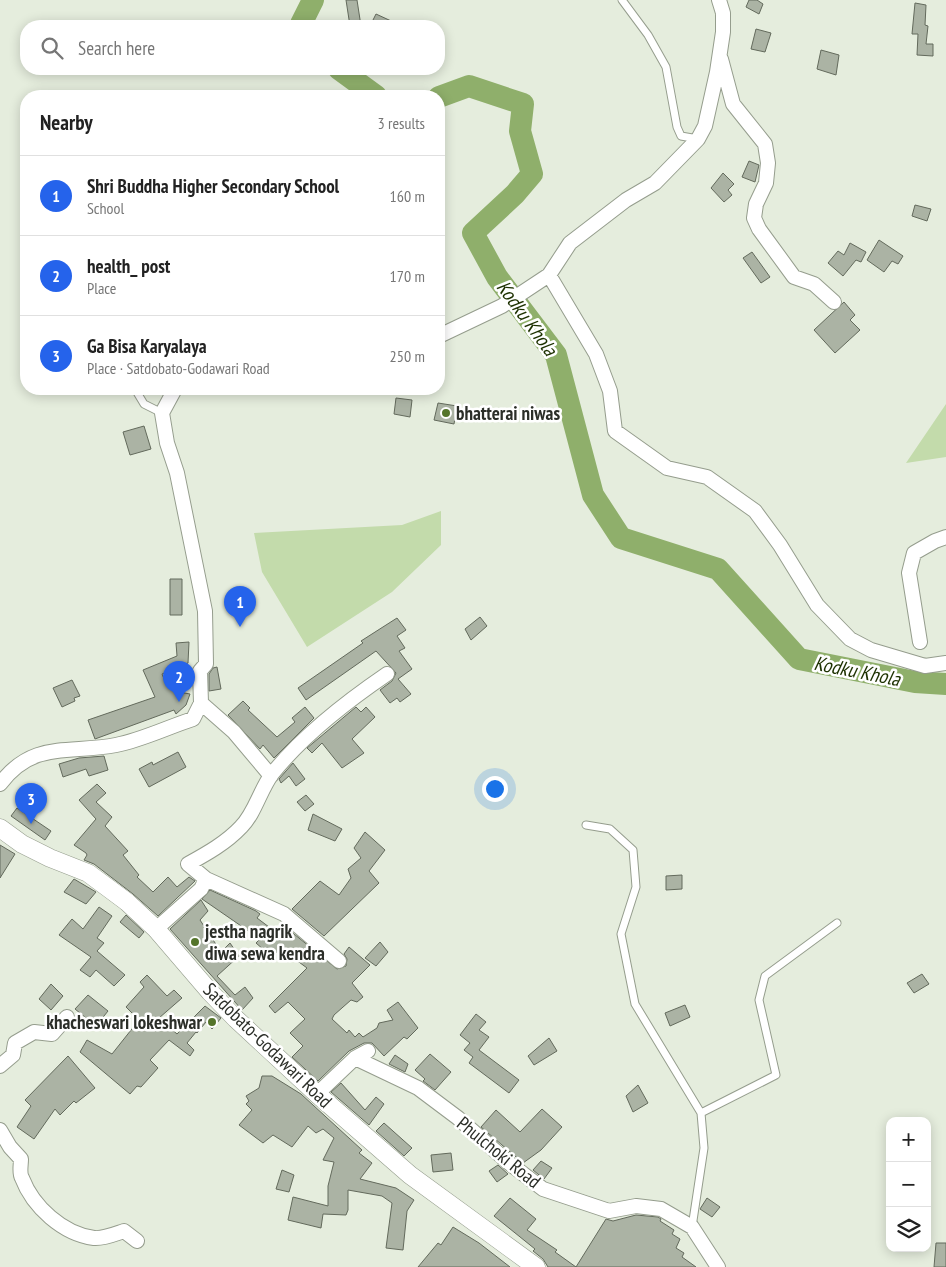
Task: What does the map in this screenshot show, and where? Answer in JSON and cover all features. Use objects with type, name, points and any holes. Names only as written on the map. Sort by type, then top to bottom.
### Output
[{"type":"street","points":[[445,333],[502,306],[548,275],[570,243],[611,211],[655,183],[698,139],[705,126],[717,72],[723,32],[719,0]]},
{"type":"street","points":[[719,51],[733,104],[765,144],[768,163],[766,183],[756,204],[754,218],[759,229],[794,277],[814,284],[834,302]]},
{"type":"street","points":[[548,275],[596,354],[610,391],[615,431],[667,468],[707,477],[755,511],[780,544],[817,605],[850,639],[872,650],[925,666],[946,663]]},
{"type":"street","points":[[0,784],[25,759],[37,753],[117,745],[193,719],[201,703],[200,671],[206,664],[205,611],[177,473],[167,443],[162,413],[172,395]]},
{"type":"street","points":[[920,642],[909,573],[914,553],[946,537]]},
{"type":"street","points":[[339,961],[284,914],[206,878],[188,864],[215,849],[242,827],[271,776],[286,758],[352,698],[387,674]]},
{"type":"street","points":[[201,703],[234,732],[271,776]]},
{"type":"street","name":"Satdobato-Godawari Road","points":[[0,828],[36,851],[88,873],[108,886],[156,929],[210,992],[317,1094],[410,1175],[536,1267]]},
{"type":"street","points":[[156,929],[201,889],[206,878]]},
{"type":"street","points":[[0,1066],[13,1056],[15,1043],[34,1032],[52,1034],[67,1018]]},
{"type":"street","points":[[317,1094],[355,1058],[368,1051]]},
{"type":"street","name":"Phulchoki Road","points":[[355,1058],[418,1088],[458,1118],[509,1163],[543,1188],[609,1211],[636,1206],[661,1209],[692,1227],[718,1267]]},
{"type":"street","points":[[0,1130],[10,1147],[21,1159],[21,1177],[36,1202],[59,1225],[75,1233],[95,1238],[124,1231],[136,1241]]},
{"type":"lane","points":[[622,0],[648,35],[666,67],[675,120],[681,136],[698,139]]},
{"type":"lane","points":[[138,395],[144,404],[162,413]]},
{"type":"lane","points":[[586,825],[610,829],[634,850],[636,887],[621,934],[634,1004],[701,1113],[704,1148],[692,1227]]},
{"type":"lane","points":[[701,1113],[776,1075],[759,1000],[765,976],[837,923]]},
{"type":"green space","points":[[946,404],[946,457],[906,463]]},
{"type":"green space","points":[[441,511],[441,545],[392,592],[307,647],[262,572],[254,533],[402,525]]},
{"type":"building","points":[[346,0],[357,0],[360,20],[349,20]]},
{"type":"building","points":[[749,0],[757,0],[763,4],[759,14],[746,7]]},
{"type":"building","points":[[915,3],[926,5],[925,25],[928,26],[926,44],[933,44],[933,56],[917,55],[918,34],[912,34]]},
{"type":"building","points":[[376,14],[389,20],[373,20]]},
{"type":"building","points":[[756,29],[771,33],[765,52],[751,49]]},
{"type":"building","points":[[821,50],[839,55],[836,75],[817,69]]},
{"type":"building","points":[[749,161],[759,165],[755,182],[742,177]]},
{"type":"building","points":[[723,173],[734,184],[728,190],[732,195],[724,202],[711,188]]},
{"type":"building","points":[[915,205],[931,209],[927,221],[912,216]]},
{"type":"building","points":[[879,240],[903,256],[898,264],[892,261],[884,272],[867,260]]},
{"type":"building","points":[[850,243],[866,252],[861,262],[856,260],[843,276],[828,263],[838,251],[844,255]]},
{"type":"building","points":[[752,252],[770,277],[761,283],[743,258]]},
{"type":"building","points":[[844,302],[855,315],[850,320],[860,330],[835,353],[814,330]]},
{"type":"building","points":[[396,398],[412,400],[410,417],[394,414]]},
{"type":"building","name":"bhatterai niwas","points":[[438,403],[457,406],[454,424],[434,420]]},
{"type":"building","points":[[144,426],[151,449],[130,455],[123,432]]},
{"type":"building","points":[[170,579],[182,579],[182,615],[170,615]]},
{"type":"building","points":[[480,617],[487,626],[471,640],[465,629]]},
{"type":"building","points":[[397,618],[406,630],[397,636],[405,648],[399,651],[412,669],[398,679],[411,694],[400,702],[397,698],[390,703],[380,690],[392,681],[396,673],[376,651],[306,700],[298,688],[363,643],[361,641]]},
{"type":"building","points":[[189,642],[188,663],[162,674],[167,686],[173,691],[190,694],[186,705],[176,714],[174,710],[95,739],[88,720],[155,697],[143,670],[177,656],[176,643]]},
{"type":"building","points":[[217,667],[221,689],[209,691],[209,674],[213,668]]},
{"type":"building","points":[[72,680],[80,696],[74,698],[75,701],[62,707],[53,688]]},
{"type":"building","points":[[243,701],[250,708],[248,710],[277,737],[295,722],[292,718],[305,707],[314,718],[274,758],[263,745],[260,749],[228,715]]},
{"type":"building","points":[[356,707],[361,712],[366,707],[375,717],[352,739],[364,753],[342,768],[322,743],[312,753],[307,748]]},
{"type":"building","points":[[178,752],[186,767],[149,787],[139,769],[152,762],[153,765]]},
{"type":"building","points":[[104,756],[108,770],[89,776],[86,769],[63,777],[59,764],[79,758]]},
{"type":"building","points":[[293,763],[305,779],[296,786],[289,776],[281,783],[279,779]]},
{"type":"building","points":[[97,784],[106,793],[96,802],[112,817],[105,826],[128,851],[123,855],[139,875],[137,877],[153,892],[168,877],[177,887],[189,877],[195,881],[158,916],[94,864],[84,860],[87,855],[86,853],[74,845],[96,819],[79,800]]},
{"type":"building","points":[[306,795],[314,804],[305,811],[297,802]]},
{"type":"building","points":[[17,808],[51,831],[45,840],[11,816]]},
{"type":"building","points":[[313,814],[342,829],[335,841],[308,830]]},
{"type":"building","points":[[365,832],[385,850],[369,871],[379,883],[324,936],[292,909],[320,881],[339,895],[351,878],[348,869],[361,858],[354,848]]},
{"type":"building","points":[[0,845],[15,854],[0,878]]},
{"type":"building","points":[[682,875],[682,889],[666,890],[666,876]]},
{"type":"building","points":[[74,879],[96,892],[86,904],[64,892]]},
{"type":"building","points":[[210,890],[256,911],[260,914],[257,918],[277,933],[283,925],[337,969],[346,966],[347,959],[344,954],[349,947],[370,965],[352,983],[363,997],[357,1002],[351,1000],[332,1019],[347,1033],[349,1030],[355,1037],[359,1033],[363,1037],[377,1028],[379,1023],[393,1020],[387,1010],[398,1002],[418,1028],[407,1039],[404,1037],[384,1056],[372,1043],[364,1043],[349,1051],[318,1081],[292,1057],[303,1046],[290,1033],[305,1019],[288,1002],[275,1013],[269,1006],[307,968],[280,948],[275,954],[267,947],[264,950],[256,943],[260,939],[202,899]]},
{"type":"building","points":[[201,900],[208,911],[200,920],[221,952],[230,943],[239,956],[217,976],[235,995],[245,987],[253,998],[242,1010],[170,929]]},
{"type":"building","points":[[99,907],[112,916],[97,938],[104,943],[97,951],[125,975],[114,986],[96,970],[90,977],[80,970],[91,957],[59,935],[72,919],[83,929]]},
{"type":"building","points":[[126,915],[144,932],[139,938],[120,922]]},
{"type":"building","points":[[380,942],[388,952],[376,966],[365,958]]},
{"type":"building","points":[[922,974],[929,984],[914,993],[907,983]]},
{"type":"building","points":[[147,975],[167,996],[174,990],[182,998],[159,1018],[177,1034],[205,1006],[221,1018],[212,1029],[206,1022],[187,1043],[194,1050],[190,1056],[169,1040],[150,1060],[158,1068],[141,1087],[137,1086],[130,1094],[80,1052],[87,1040],[112,1054],[139,1020],[126,1007],[144,987],[140,982]]},
{"type":"building","points":[[51,984],[63,996],[51,1010],[39,999]]},
{"type":"building","points":[[88,995],[108,1011],[96,1026],[75,1009]]},
{"type":"building","points":[[685,1005],[690,1017],[670,1026],[665,1013]]},
{"type":"building","points":[[476,1014],[486,1022],[479,1030],[489,1037],[479,1050],[519,1080],[509,1093],[469,1063],[473,1057],[464,1050],[470,1043],[460,1035]]},
{"type":"building","points":[[549,1038],[557,1051],[534,1065],[528,1056]]},
{"type":"building","points":[[430,1054],[451,1072],[435,1090],[423,1081],[425,1079],[415,1070]]},
{"type":"building","points":[[395,1055],[408,1064],[405,1072],[389,1064]]},
{"type":"building","points":[[68,1056],[95,1088],[76,1103],[74,1101],[60,1115],[55,1109],[34,1139],[17,1127],[31,1106],[25,1100]]},
{"type":"building","points":[[262,1076],[272,1076],[301,1094],[362,1150],[359,1153],[372,1163],[360,1179],[396,1188],[414,1200],[407,1211],[403,1250],[386,1248],[392,1203],[382,1196],[348,1190],[348,1210],[346,1215],[323,1214],[321,1228],[288,1220],[293,1197],[328,1206],[328,1186],[334,1162],[323,1160],[334,1138],[323,1129],[316,1133],[308,1126],[292,1147],[273,1135],[263,1143],[239,1125],[252,1110],[246,1104],[249,1101],[246,1096],[259,1088]]},
{"type":"building","points":[[341,1083],[365,1110],[376,1097],[384,1104],[369,1125],[331,1092]]},
{"type":"building","points":[[638,1085],[648,1103],[633,1112],[626,1096]]},
{"type":"building","points":[[542,1109],[562,1127],[541,1150],[523,1163],[481,1127],[496,1110],[520,1132]]},
{"type":"building","points":[[384,1123],[412,1148],[404,1156],[376,1131]]},
{"type":"building","points":[[451,1153],[453,1170],[433,1172],[431,1155]]},
{"type":"building","points":[[541,1161],[552,1168],[544,1179],[533,1170]]},
{"type":"building","points":[[498,1165],[508,1174],[497,1182],[489,1171]]},
{"type":"building","points":[[282,1170],[294,1175],[289,1192],[276,1189]]},
{"type":"building","points":[[510,1198],[536,1219],[527,1230],[557,1250],[555,1252],[576,1267],[548,1267],[543,1259],[533,1251],[535,1249],[494,1216]]},
{"type":"building","points":[[707,1198],[720,1207],[712,1217],[700,1209]]},
{"type":"building","points":[[636,1215],[658,1217],[661,1219],[660,1221],[674,1230],[672,1234],[680,1239],[676,1248],[684,1253],[682,1257],[696,1267],[576,1267],[606,1219],[613,1221]]},
{"type":"building","points":[[453,1227],[479,1243],[510,1267],[418,1267],[438,1243],[441,1245]]},
{"type":"building","points":[[936,1243],[946,1243],[946,1267],[934,1267]]},
{"type":"waterway","name":"Kodku Khola","points":[[303,20],[313,0]]},
{"type":"waterway","name":"Kodku Khola","points":[[347,75],[368,90]]},
{"type":"waterway","name":"Kodku Khola","points":[[445,95],[469,86],[523,104],[520,131],[532,174],[515,194],[473,233],[497,277],[556,355],[593,495],[621,538],[718,569],[799,659],[915,682],[946,684]]},
{"type":"place","name":"bhatterai niwas","points":[[446,413]]},
{"type":"place","name":"Shri Buddha Higher Secondary School","points":[[240,627]]},
{"type":"place","name":"health_ post","points":[[179,702]]},
{"type":"place","name":"Ga Bisa Karyalaya","points":[[31,824]]},
{"type":"place","name":"jestha nagrik diwa sewa kendra","points":[[195,942]]},
{"type":"place","name":"khacheswari lokeshwar","points":[[212,1022]]}]
